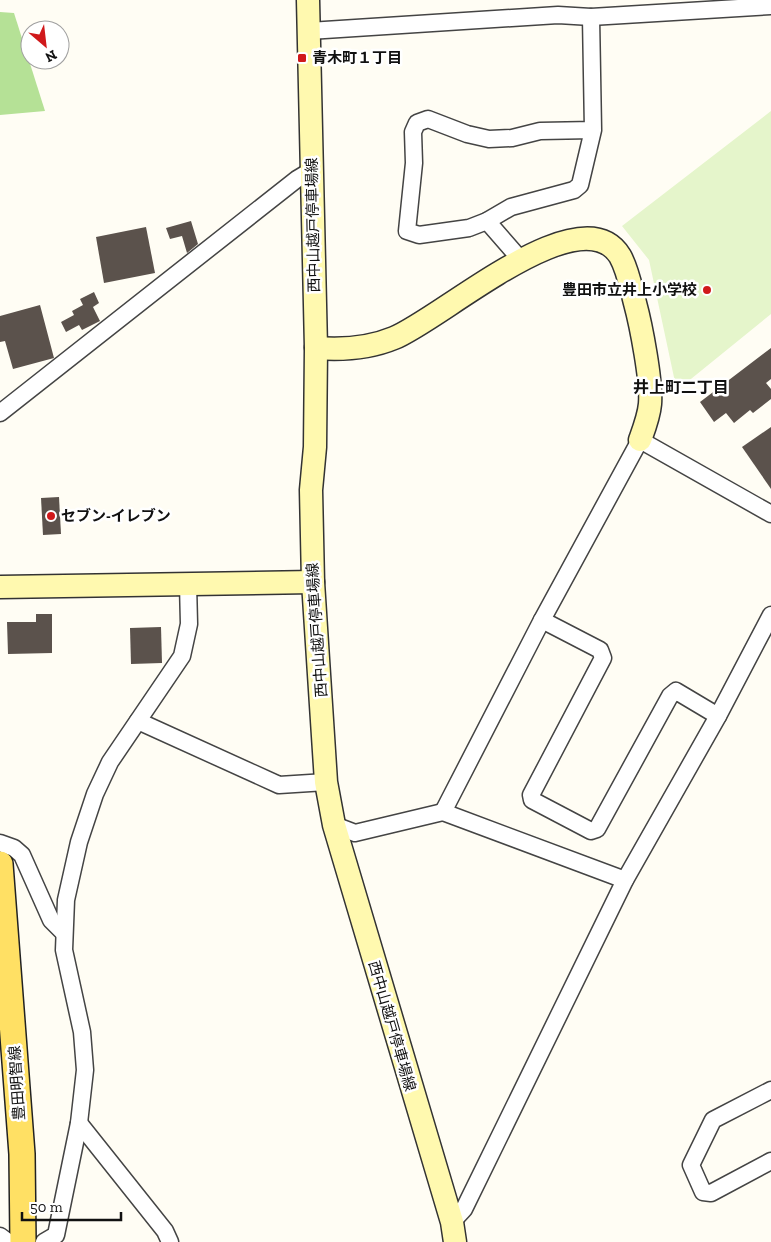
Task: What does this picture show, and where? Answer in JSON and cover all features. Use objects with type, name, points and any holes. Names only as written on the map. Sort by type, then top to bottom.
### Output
[{"type":"main road","name":"西中山越戸停車場線","points":[[308,0],[316,348],[315,447],[311,490],[313,582],[326,782],[334,825],[453,1232]]},
{"type":"main road","points":[[316,348],[344,350],[394,338],[439,313],[521,260],[546,247],[575,238],[592,238],[608,246],[619,255],[629,278],[638,311],[648,375],[650,404],[640,440]]},
{"type":"main road","points":[[0,587],[313,582]]},
{"type":"main road","name":"豊田明智線","points":[[0,864],[22,1154],[23,1242]]},
{"type":"street","points":[[309,31],[557,8],[591,17],[639,7],[751,4],[771,6]]},
{"type":"street","points":[[591,17],[594,130],[580,185],[574,190],[510,207],[487,221],[470,228],[419,236],[407,231],[414,163],[413,132],[417,123],[428,119],[467,134],[489,139],[512,138],[540,131],[594,130]]},
{"type":"street","points":[[0,413],[297,179],[312,170]]},
{"type":"street","points":[[487,221],[521,260]]},
{"type":"street","points":[[443,812],[542,620],[640,440],[771,514]]},
{"type":"street","points":[[44,1242],[56,1235],[79,1123],[85,1070],[82,1032],[70,982],[63,932],[66,900],[77,849],[95,794],[110,762],[182,656],[189,624],[188,584]]},
{"type":"street","points":[[453,1232],[625,880],[718,716],[771,615]]},
{"type":"street","points":[[542,620],[600,650],[603,658],[531,795],[532,800],[591,831],[597,829],[670,696],[676,691],[718,716]]},
{"type":"street","points":[[138,721],[279,785],[326,782]]},
{"type":"street","points":[[334,825],[355,833],[443,812],[625,880]]},
{"type":"street","points":[[0,843],[14,848],[22,854],[51,920],[63,932]]},
{"type":"street","points":[[771,1090],[713,1120],[691,1165],[702,1192],[711,1193],[771,1161]]},
{"type":"street","points":[[79,1123],[165,1231],[170,1242]]},
{"type":"street","points":[[0,1236],[8,1242]]},
{"type":"green space","points":[[0,12],[14,13],[20,32],[20,70],[32,70],[45,111],[0,115]]},
{"type":"green space","points":[[771,111],[771,314],[686,383],[675,382],[649,260],[622,226]]},
{"type":"building","points":[[191,221],[198,244],[187,253],[182,236],[170,239],[166,228]]},
{"type":"building","points":[[146,227],[155,273],[104,283],[96,237]]},
{"type":"building","points":[[94,292],[99,303],[93,307],[100,321],[82,330],[79,325],[66,332],[61,322],[74,315],[72,311],[83,305],[80,299]]},
{"type":"building","points":[[40,305],[54,358],[13,369],[5,341],[0,342],[0,316]]},
{"type":"building","points":[[771,348],[771,379],[766,383],[771,389],[771,399],[753,413],[750,410],[734,423],[726,413],[714,422],[700,402]]},
{"type":"building","points":[[771,427],[771,489],[742,447]]},
{"type":"building","name":"セブン-イレブン","points":[[59,497],[61,534],[43,535],[41,498]]},
{"type":"building","points":[[36,614],[52,614],[52,653],[8,654],[7,622],[36,622]]},
{"type":"building","points":[[161,627],[162,663],[131,664],[130,628]]},
{"type":"place","name":"青木町１丁目","points":[[302,58]]},
{"type":"place","name":"豊田市立井上小学校","points":[[707,290]]},
{"type":"place","name":"セブン-イレブン","points":[[51,516]]},
{"type":"district","name":"井上町二丁目","points":[[681,387]]}]
